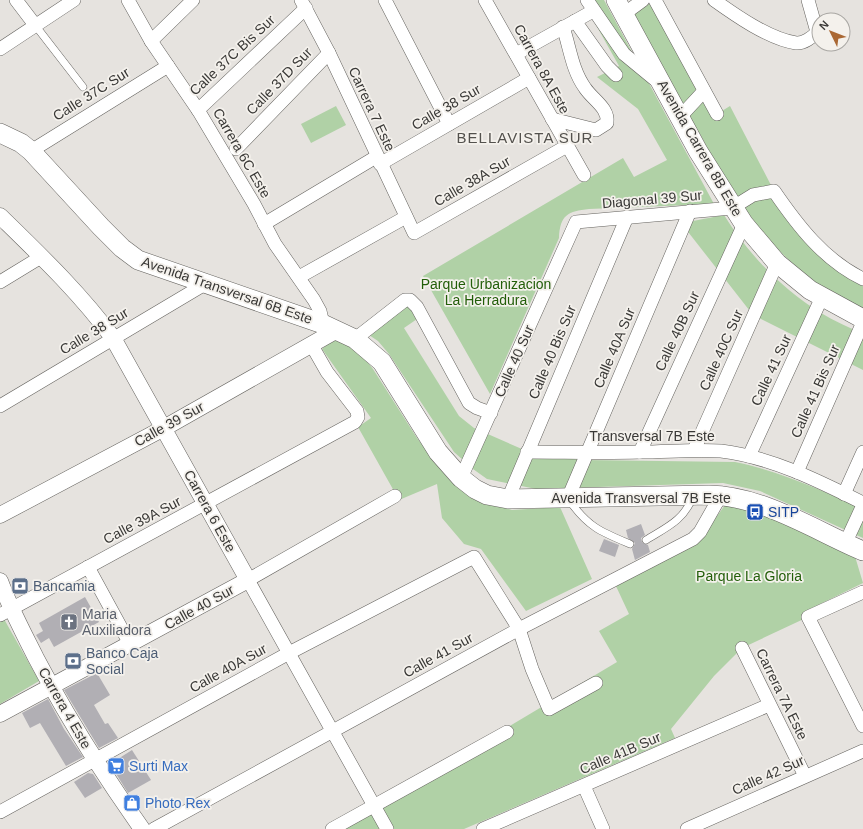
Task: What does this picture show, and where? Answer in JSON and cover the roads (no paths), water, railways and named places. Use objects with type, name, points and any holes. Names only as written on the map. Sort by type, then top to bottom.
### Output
[{"type":"main road","name":"Avenida Carrera 8B Este","points":[[620,7],[680,117],[732,208],[744,224],[777,263],[822,298],[863,321]]},
{"type":"main road","points":[[0,134],[26,147]]},
{"type":"main road","name":"Avenida Transversal 6B Este","points":[[26,147],[101,227],[129,254],[147,264],[330,327],[355,339]]},
{"type":"main road","name":"Avenida Transversal 7B Este","points":[[355,339],[382,362],[393,377],[438,452],[461,478],[475,489],[487,495],[508,499],[721,495],[758,503],[863,551]]},
{"type":"street","points":[[16,0],[35,25]]},
{"type":"street","points":[[0,49],[74,0]]},
{"type":"street","name":"Carrera 6C Este","points":[[128,0],[150,41],[198,110],[275,244],[330,327]]},
{"type":"street","points":[[150,41],[193,0]]},
{"type":"street","points":[[385,0],[449,124]]},
{"type":"street","name":"Carrera 8A Este","points":[[485,0],[584,175]]},
{"type":"street","points":[[620,7],[643,0]]},
{"type":"street","points":[[655,0],[717,114]]},
{"type":"street","points":[[714,0],[731,12],[772,35],[796,43],[814,36],[817,32],[808,0]]},
{"type":"street","name":"Carrera 7 Este","points":[[303,4],[414,233]]},
{"type":"street","name":"Calle 37C Bis Sur","points":[[198,110],[303,4]]},
{"type":"street","points":[[516,54],[569,24],[590,5],[624,54],[663,85]]},
{"type":"street","points":[[569,24],[616,75]]},
{"type":"street","points":[[552,119],[596,130],[607,123],[608,116],[604,109],[585,89],[571,60],[569,24]]},
{"type":"street","name":"Calle 37D Sur","points":[[236,149],[328,53]]},
{"type":"street","name":"Calle 37C Sur","points":[[26,147],[168,66]]},
{"type":"street","name":"Calle 38 Sur","points":[[264,224],[378,160],[449,124],[529,78]]},
{"type":"street","points":[[680,117],[704,91]]},
{"type":"street","name":"Calle 38A Sur","points":[[414,233],[567,146]]},
{"type":"street","points":[[732,208],[753,195],[774,191],[791,215],[818,247],[863,278]]},
{"type":"street","name":"Diagonal 39 Sur","points":[[576,222],[732,208]]},
{"type":"street","name":"Calle 40A Sur","points":[[568,498],[690,211]]},
{"type":"street","name":"Carrera 6 Este","points":[[0,216],[99,318],[113,338],[387,829]]},
{"type":"street","points":[[298,278],[406,217]]},
{"type":"street","name":"Calle 40 Bis Sur","points":[[508,499],[627,217]]},
{"type":"street","name":"Calle 40 Sur","points":[[461,478],[576,222]]},
{"type":"street","name":"Calle 40B Sur","points":[[640,452],[744,224]]},
{"type":"street","points":[[0,282],[41,257]]},
{"type":"street","name":"Calle 40C Sur","points":[[694,450],[777,263]]},
{"type":"street","name":"Calle 38 Sur","points":[[0,406],[205,284]]},
{"type":"street","name":"Calle 41 Sur","points":[[749,456],[822,298]]},
{"type":"street","points":[[355,339],[405,300],[410,300],[417,307],[469,402],[477,408],[491,413]]},
{"type":"street","name":"Calle 41 Bis Sur","points":[[797,472],[863,321]]},
{"type":"street","name":"Calle 39 Sur","points":[[0,515],[164,428],[311,344],[330,327]]},
{"type":"street","name":"Calle 39A Sur","points":[[5,612],[354,423],[358,415],[356,410],[327,372],[311,344]]},
{"type":"street","name":"Transversal 7B Este","points":[[528,452],[640,452],[694,450],[749,456],[797,472],[863,504]]},
{"type":"street","points":[[844,494],[863,452]]},
{"type":"street","name":"Calle 41 Sur","points":[[154,829],[519,629],[693,539],[700,532],[721,495]]},
{"type":"street","name":"Calle 40 Sur","points":[[0,714],[248,580],[395,496]]},
{"type":"street","points":[[846,544],[863,504]]},
{"type":"street","name":"Calle 40A Sur","points":[[0,812],[289,653],[474,557],[519,629]]},
{"type":"street","points":[[88,567],[130,644]]},
{"type":"street","name":"Carrera 4 Este","points":[[0,581],[5,612],[95,760],[142,829]]},
{"type":"street","points":[[863,592],[808,617],[863,726]]},
{"type":"street","points":[[519,629],[532,669],[549,709],[596,683]]},
{"type":"street","name":"Carrera 7A Este","points":[[742,648],[805,776]]},
{"type":"street","name":"Calle 41B Sur","points":[[483,829],[769,705]]},
{"type":"street","points":[[332,829],[507,732]]},
{"type":"street","name":"Calle 42 Sur","points":[[687,829],[863,751]]},
{"type":"street","points":[[584,786],[603,829]]},
{"type":"lane","points":[[35,25],[82,87]]},
{"type":"lane","points":[[646,540],[680,518],[688,509],[693,496]]},
{"type":"lane","points":[[568,498],[581,517],[592,527],[630,544]]},
{"type":"place","name":"SITP","points":[[755,512]]},
{"type":"place","name":"Bancamia","points":[[20,586]]},
{"type":"place","name":"Maria Auxiliadora","points":[[69,622]]},
{"type":"place","name":"Banco Caja Social","points":[[73,661]]},
{"type":"place","name":"Surti Max","points":[[116,766]]},
{"type":"place","name":"Photo Rex","points":[[132,803]]},
{"type":"district","name":"BELLAVISTA SUR","points":[[525,137]]},
{"type":"park label","name":"Parque Urbanizacion La Herradura","points":[[486,292]]},
{"type":"park label","name":"Parque La Gloria","points":[[749,576]]}]
